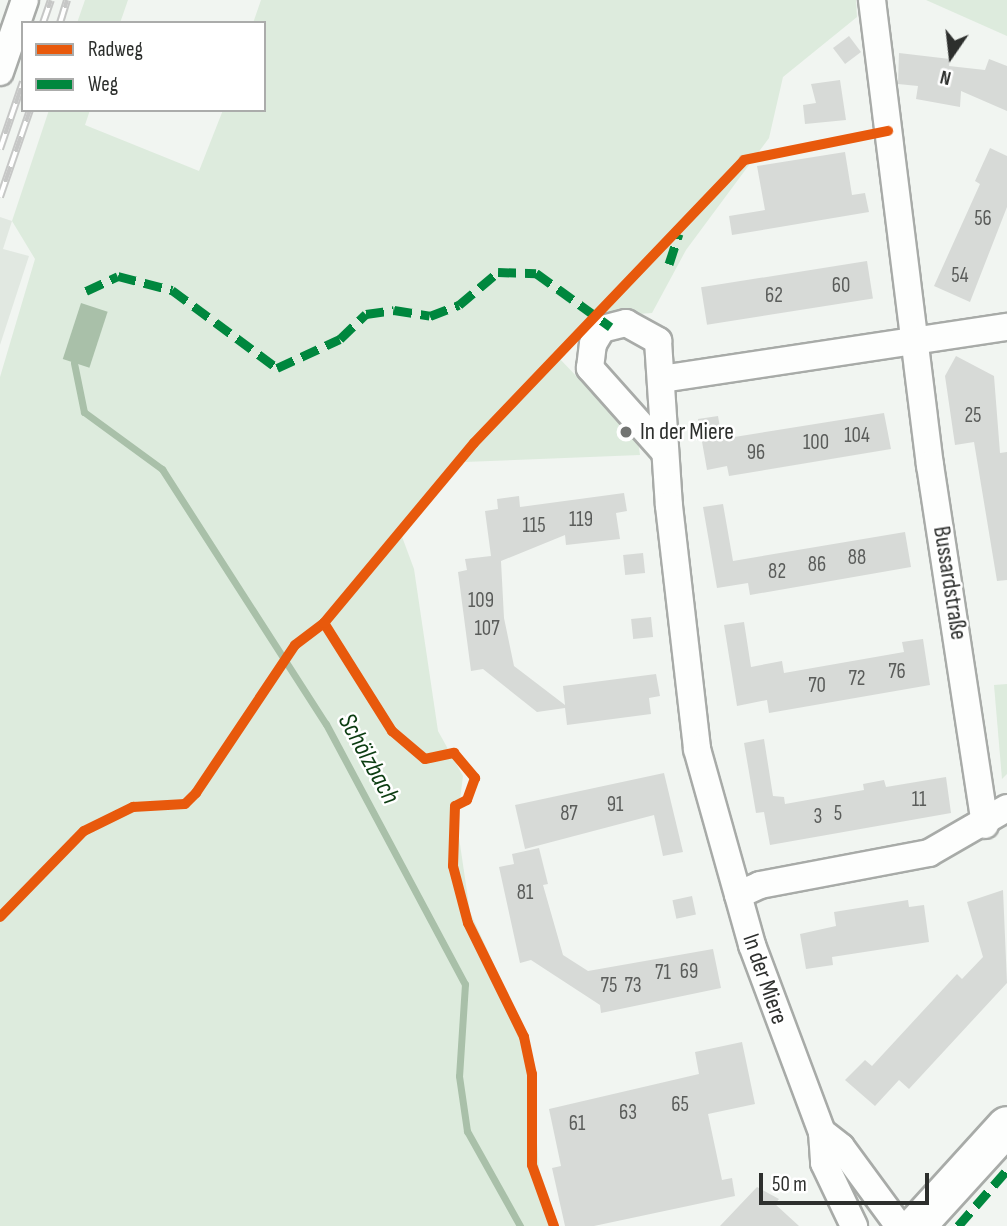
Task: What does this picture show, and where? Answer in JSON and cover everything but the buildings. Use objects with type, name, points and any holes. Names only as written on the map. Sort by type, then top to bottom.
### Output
[{"type":"main road","points":[[916,1226],[1007,1126]]},
{"type":"street","points":[[0,72],[24,0]]},
{"type":"street","name":"Bussardstraße","points":[[872,0],[914,342],[985,824]]},
{"type":"street","name":"In der Miere","points":[[663,450],[590,368],[593,344],[602,329],[626,323],[658,341],[662,379],[663,450],[697,748],[738,895],[775,1013],[822,1132],[824,1163],[854,1226]]},
{"type":"street","points":[[662,379],[1007,327]]},
{"type":"street","points":[[738,895],[760,885],[888,865],[929,853],[985,824],[1007,808]]},
{"type":"street","name":"In der Miere","points":[[822,1132],[841,1147],[898,1226]]},
{"type":"shaded area","points":[[85,0],[128,0],[121,21],[78,21]]},
{"type":"shaded area","points":[[261,0],[856,0],[857,17],[783,77],[769,138],[686,250],[652,313],[598,317],[559,358],[638,441],[640,455],[464,462],[401,534],[414,569],[438,731],[463,776],[457,824],[470,912],[529,1041],[539,1169],[559,1226],[0,1226],[0,377],[35,259],[12,221],[48,112],[89,112],[85,125],[199,171],[222,112],[266,112],[266,21],[254,21]]},
{"type":"shaded area","points":[[926,0],[1007,0],[1007,36]]},
{"type":"shaded area","points":[[0,217],[12,221],[3,249],[29,256],[0,345]]},
{"type":"shaded area","points":[[81,303],[108,312],[89,368],[63,359]]},
{"type":"shaded area","points":[[1007,684],[1007,774],[1002,779],[994,685]]},
{"type":"waterway","name":"Schölzbach","points":[[74,363],[84,412],[162,469],[326,724],[465,984],[459,1076],[467,1131],[520,1226]]},
{"type":"railway","points":[[44,21],[51,0]]},
{"type":"railway","points":[[61,21],[67,0]]},
{"type":"railway","points":[[0,149],[21,88]]},
{"type":"railway","points":[[0,197],[29,112]]},
{"type":"marked path","points":[[669,264],[679,234]]},
{"type":"marked path","points":[[86,291],[118,276],[172,290],[277,368],[340,339],[366,314],[394,310],[430,316],[459,305],[498,272],[536,273],[611,327]]},
{"type":"marked path","points":[[958,1226],[1007,1170]]},
{"type":"cycle path","points":[[0,917],[84,831],[133,807],[185,804],[196,793],[295,645],[324,623],[474,443],[744,160],[888,131]]},
{"type":"cycle path","points":[[324,623],[392,731],[425,759],[454,753],[475,778],[467,800],[455,806],[453,866],[468,923],[524,1037],[532,1074],[532,1165],[554,1226]]},
{"type":"place","name":"In der Miere","points":[[626,432]]}]
